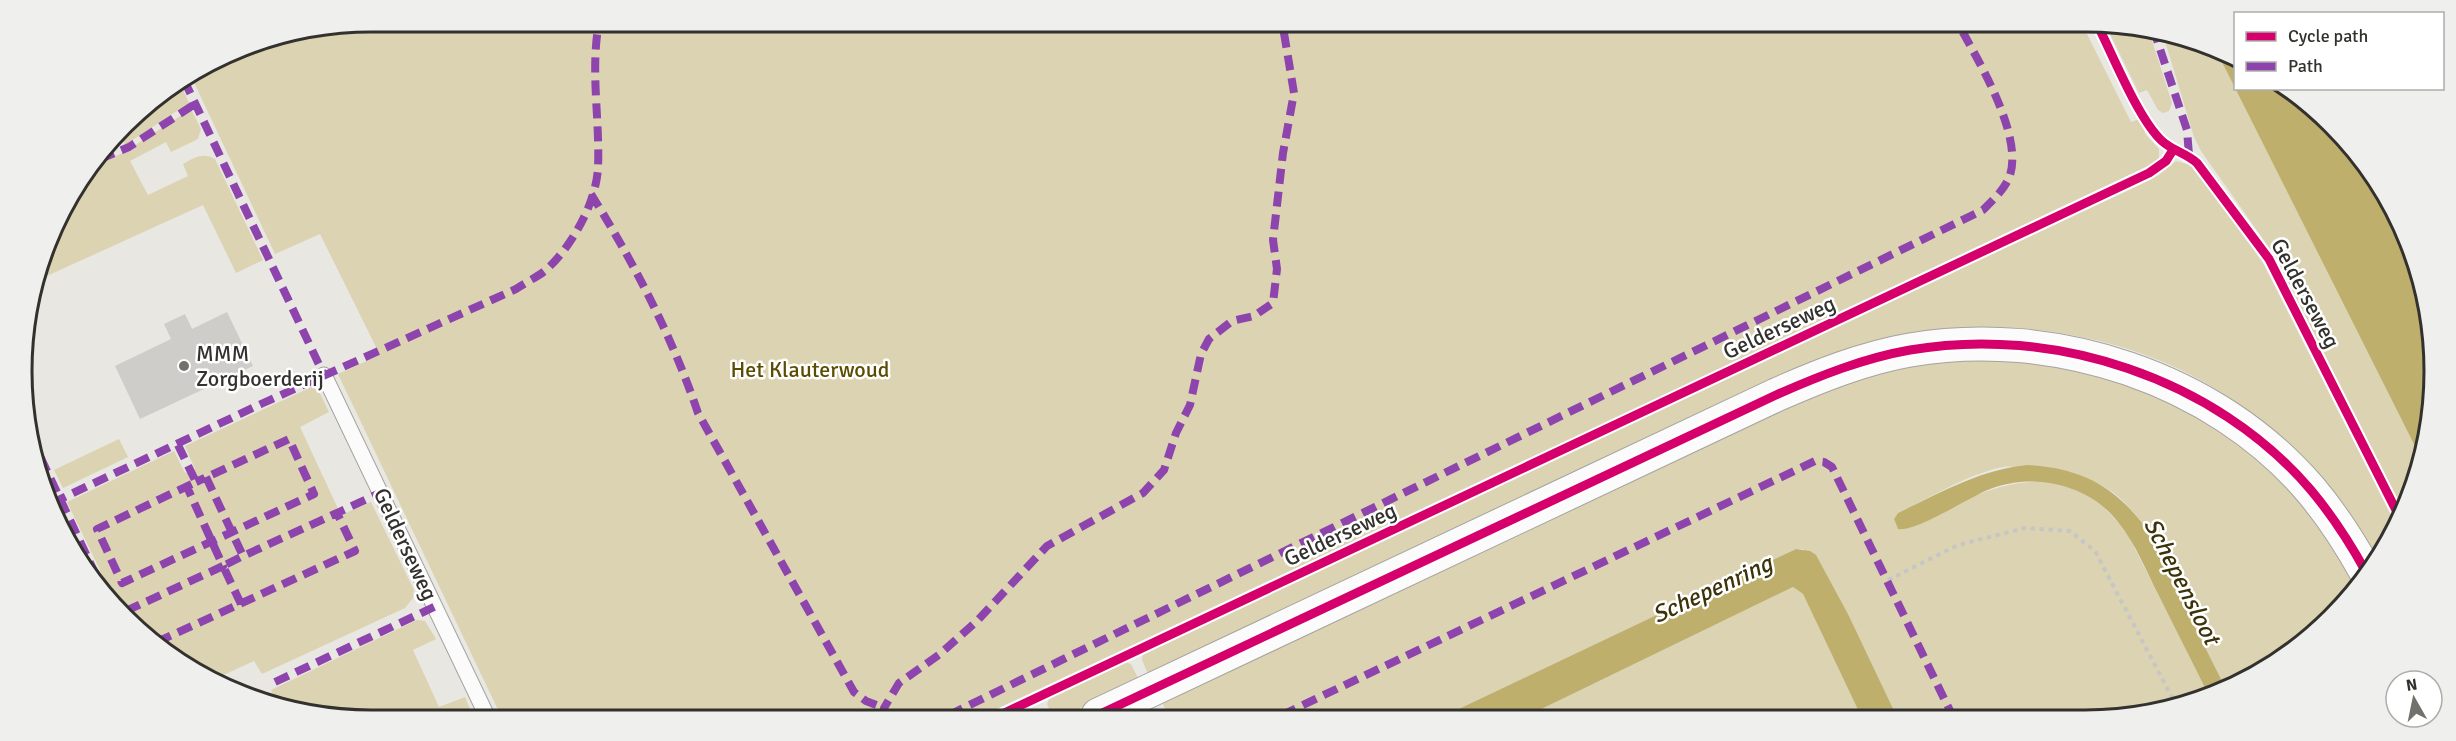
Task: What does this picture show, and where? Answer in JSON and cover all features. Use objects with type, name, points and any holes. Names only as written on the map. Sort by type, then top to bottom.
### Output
[{"type":"street","points":[[1109,710],[1776,395],[1856,364],[1910,350],[1969,345],[2030,346],[2113,364],[2183,391],[2249,433],[2293,472],[2309,488],[2333,519],[2362,566]]},
{"type":"lane","name":"Gelderseweg","points":[[324,375],[484,710]]},
{"type":"path","points":[[1888,580],[1958,545],[2025,528],[2070,531],[2096,551],[2172,698]]},
{"type":"green space","name":"Het Klauterwoud","points":[[348,32],[2086,32],[2131,122],[2139,119],[2146,135],[2159,149],[2159,160],[2142,169],[995,710],[498,710],[338,374],[380,355],[320,234],[275,254],[194,82],[221,66],[262,49],[304,38]]},
{"type":"green space","points":[[2109,32],[2151,38],[2172,103],[2169,111],[2163,113],[2158,110],[2147,90],[2139,93]]},
{"type":"green space","points":[[2165,41],[2194,49],[2234,66],[2234,90],[2275,90],[2292,102],[2340,147],[2379,201],[2407,262],[2418,304],[2424,348],[2422,415],[2413,458],[2399,501],[2275,256],[2201,151],[2194,137]]},
{"type":"green space","points":[[183,89],[189,103],[125,145],[123,140],[131,131]]},
{"type":"green space","points":[[191,109],[201,129],[198,139],[171,152],[166,142],[130,161],[148,195],[188,176],[183,164],[203,156],[215,159],[263,260],[236,273],[203,205],[45,277],[57,241],[77,201],[105,160],[123,153]]},
{"type":"green space","points":[[2176,161],[2190,165],[2263,263],[2392,516],[2371,552],[2248,414],[2203,381],[2164,362],[2080,337],[2036,330],[1992,327],[1949,329],[1881,340],[1804,365],[1149,676],[1142,660],[1143,653],[2159,175]]},
{"type":"green space","points":[[1971,357],[2032,361],[2093,372],[2126,382],[2159,396],[2223,433],[2280,480],[2305,506],[2326,533],[2353,578],[2325,610],[2292,639],[2255,664],[2222,681],[2143,524],[2120,498],[2099,484],[2087,480],[2008,467],[1978,474],[1898,513],[1894,519],[1898,529],[1989,490],[2019,483],[2047,482],[2075,489],[2102,506],[2128,535],[2205,688],[2152,703],[2108,709],[1894,710],[1849,616],[1803,549],[1796,549],[1457,710],[1166,710],[1162,702],[1792,404],[1884,369]]},
{"type":"green space","points":[[316,385],[329,412],[300,427],[341,515],[371,502],[414,590],[413,598],[405,608],[262,674],[254,661],[222,676],[182,652],[147,625],[105,581],[67,502],[174,451],[185,473],[195,469],[185,446]]},
{"type":"green space","points":[[119,439],[128,457],[63,488],[54,470]]},
{"type":"green space","points":[[1793,587],[1803,594],[1858,710],[1539,710]]},
{"type":"green space","points":[[417,620],[425,621],[436,639],[413,650],[439,707],[465,697],[470,710],[370,710],[326,707],[273,695],[271,690]]},
{"type":"green space","points":[[1124,662],[1131,664],[1139,680],[1076,710],[1050,710],[1047,704],[1050,697]]},
{"type":"water","points":[[2221,60],[2234,66],[2234,86]]},
{"type":"water","points":[[2236,90],[2275,90],[2309,116],[2354,164],[2390,221],[2407,262],[2422,326],[2424,393],[2416,447]]},
{"type":"water","points":[[2028,465],[2078,474],[2106,489],[2131,510],[2143,524],[2222,681],[2205,688],[2130,540],[2106,509],[2092,498],[2076,490],[2042,482],[2007,484],[1981,493],[1917,525],[1898,529],[1894,519],[1898,513],[1945,490],[1994,471]]},
{"type":"water","name":"Schepenring","points":[[1796,549],[1810,551],[1816,555],[1849,616],[1894,710],[1858,710],[1803,594],[1793,587],[1539,710],[1457,710]]},
{"type":"building","name":"MMM Zorgboerderij","points":[[227,312],[253,366],[140,419],[115,366],[171,339],[164,324],[185,314],[192,329]]},
{"type":"marked path","points":[[57,501],[261,404],[516,289],[547,269],[574,236],[588,209],[596,181],[598,149],[595,59],[597,32]]},
{"type":"marked path","points":[[885,710],[899,683],[940,654],[977,621],[1047,546],[1143,493],[1164,470],[1176,433],[1190,405],[1201,354],[1209,339],[1232,321],[1254,316],[1273,303],[1277,269],[1273,240],[1283,153],[1294,93],[1284,32]]},
{"type":"marked path","points":[[959,710],[1983,210],[2001,191],[2009,178],[2012,161],[2011,142],[1998,101],[1963,32]]},
{"type":"marked path","points":[[2157,39],[2187,130],[2189,155]]},
{"type":"marked path","points":[[187,86],[324,375]]},
{"type":"marked path","points":[[109,155],[129,147],[195,104]]},
{"type":"marked path","points":[[591,194],[651,300],[688,384],[698,413],[854,692],[866,701],[884,708]]},
{"type":"marked path","points":[[178,445],[196,482],[97,529],[122,583],[314,494],[289,439],[196,482]]},
{"type":"marked path","points":[[1292,710],[1815,461],[1824,462],[1832,467],[1950,710]]},
{"type":"marked path","points":[[46,470],[86,555]]},
{"type":"marked path","points":[[206,477],[243,556],[337,513]]},
{"type":"marked path","points":[[130,609],[223,566],[187,487]]},
{"type":"marked path","points":[[164,639],[355,551],[337,513],[382,492]]},
{"type":"marked path","points":[[241,604],[223,566],[243,556]]},
{"type":"marked path","points":[[275,682],[436,606]]},
{"type":"cycle path","points":[[2101,32],[2136,104],[2153,131],[2166,144],[2197,163],[2269,259],[2395,508]]},
{"type":"cycle path","points":[[1011,710],[2149,173],[2166,161],[2173,150]]},
{"type":"cycle path","points":[[1109,710],[1776,395],[1842,368],[1910,350],[1964,344],[2019,346],[2074,354],[2128,368],[2179,390],[2228,417],[2271,450],[2318,499],[2362,565]]},
{"type":"place","name":"MMM Zorgboerderij","points":[[184,366]]},
{"type":"water label","name":"Schepensloot","points":[[2182,581]]}]
